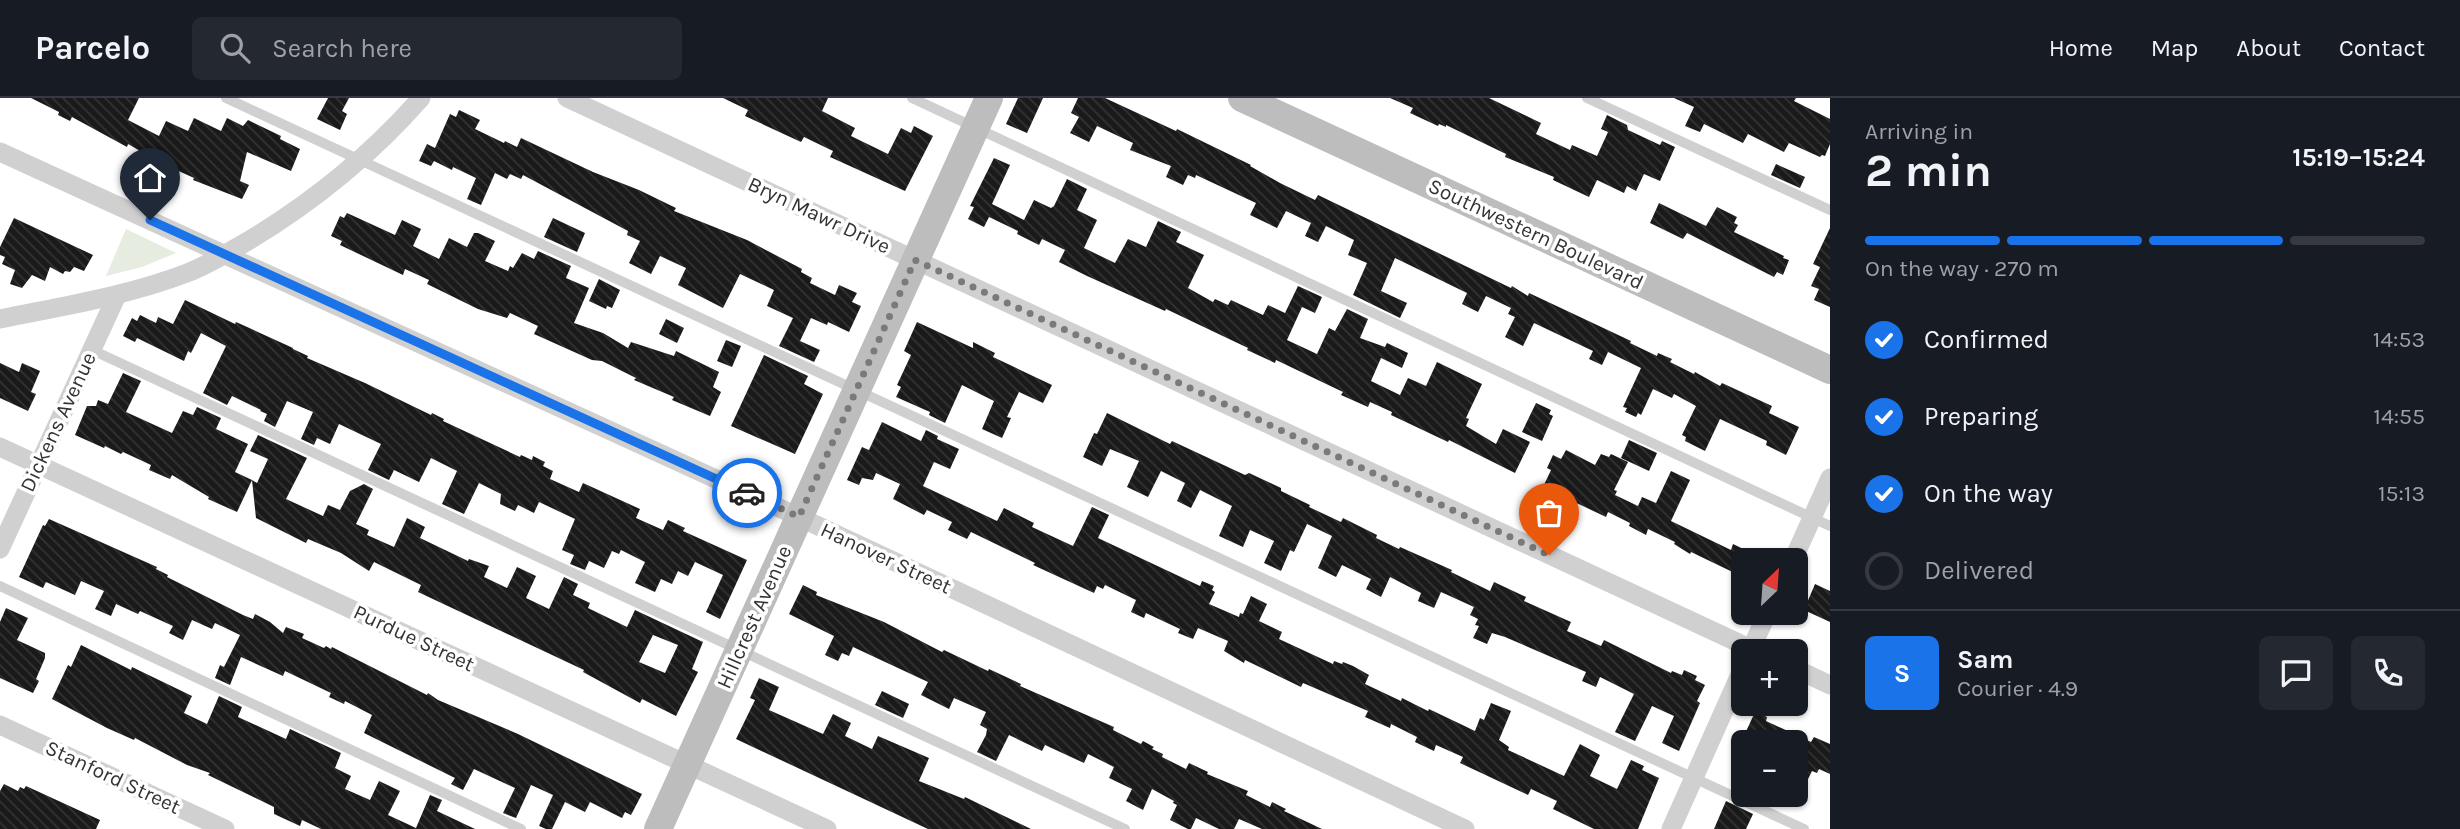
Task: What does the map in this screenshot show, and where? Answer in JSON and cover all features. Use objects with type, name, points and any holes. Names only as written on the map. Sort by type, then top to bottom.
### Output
[{"type":"street","points":[[0,319],[117,295],[189,272],[225,255],[281,220],[360,160],[396,127],[421,98]]},
{"type":"street","name":"Bryn Mawr Drive","points":[[567,98],[1731,640]]},
{"type":"street","name":"Hillcrest Avenue","points":[[658,829],[989,98]]},
{"type":"street","name":"Southwestern Boulevard","points":[[1242,98],[1830,370]]},
{"type":"street","name":"Hanover Street","points":[[0,152],[799,517],[1465,829]]},
{"type":"street","name":"Dickens Avenue","points":[[0,549],[117,295]]},
{"type":"street","name":"Purdue Street","points":[[0,447],[827,829]]},
{"type":"street","points":[[1802,548],[1821,522],[1830,478]]},
{"type":"street","points":[[1808,675],[1830,685]]},
{"type":"street","points":[[1671,829],[1731,695]]},
{"type":"street","name":"Stanford Street","points":[[0,725],[225,829]]},
{"type":"lane","points":[[226,98],[1804,829]]},
{"type":"lane","points":[[912,98],[1821,522]]},
{"type":"lane","points":[[1587,98],[1830,210]]},
{"type":"lane","points":[[92,350],[1125,829]]},
{"type":"lane","points":[[0,586],[521,829]]},
{"type":"shaded area","points":[[126,229],[176,253],[142,267],[106,276]]},
{"type":"building","points":[[31,98],[139,98],[128,120],[159,136],[166,121],[188,131],[194,118],[221,131],[227,118],[243,126],[248,120],[300,149],[291,171],[247,152],[240,181],[249,185],[242,199],[193,180],[194,178],[128,144],[127,147],[72,117],[70,121],[58,115],[59,112]]},
{"type":"building","points":[[328,98],[349,98],[342,111],[347,114],[340,130],[317,119]]},
{"type":"building","points":[[723,98],[828,98],[822,111],[855,128],[851,136],[888,154],[901,128],[911,133],[914,126],[933,136],[905,191],[830,157],[833,151],[804,137],[801,142],[745,116],[748,110]]},
{"type":"building","points":[[1018,98],[1043,98],[1027,133],[1006,124]]},
{"type":"building","points":[[1078,98],[1105,98],[1176,131],[1177,129],[1315,200],[1318,195],[1528,296],[1529,293],[1631,341],[1630,343],[1657,356],[1658,353],[1672,359],[1670,362],[1694,374],[1695,372],[1720,386],[1722,383],[1772,406],[1769,413],[1799,427],[1786,455],[1766,445],[1767,441],[1720,419],[1705,451],[1685,441],[1686,437],[1682,435],[1696,406],[1674,394],[1672,398],[1653,389],[1641,415],[1638,413],[1636,417],[1625,412],[1627,408],[1623,407],[1641,368],[1608,352],[1602,365],[1589,359],[1593,351],[1534,323],[1523,346],[1505,337],[1515,317],[1508,314],[1511,308],[1486,296],[1478,312],[1462,304],[1467,293],[1395,258],[1381,291],[1407,303],[1400,318],[1353,295],[1367,263],[1348,255],[1354,240],[1326,226],[1318,242],[1305,236],[1311,223],[1286,211],[1277,228],[1250,215],[1256,203],[1196,175],[1195,178],[1188,175],[1183,185],[1166,177],[1171,166],[1130,150],[1133,143],[1097,126],[1089,142],[1070,133],[1079,117],[1071,113]]},
{"type":"building","points":[[1390,98],[1489,98],[1541,123],[1536,134],[1570,150],[1572,145],[1597,156],[1608,132],[1601,129],[1607,115],[1627,125],[1628,130],[1660,145],[1662,141],[1675,147],[1660,181],[1644,174],[1636,191],[1627,186],[1624,193],[1597,180],[1589,197],[1553,180],[1554,177],[1505,157],[1506,154],[1446,125],[1438,126],[1410,113],[1413,108]]},
{"type":"building","points":[[1674,98],[1796,98],[1794,101],[1830,119],[1830,144],[1825,156],[1820,157],[1789,143],[1784,152],[1748,134],[1743,143],[1704,124],[1700,132],[1685,126],[1694,107]]},
{"type":"building","points":[[459,110],[480,120],[475,129],[504,143],[505,141],[517,147],[521,138],[639,190],[676,208],[674,211],[747,240],[802,269],[801,272],[812,278],[810,283],[835,295],[839,285],[857,293],[852,302],[861,306],[849,332],[828,322],[827,325],[811,318],[800,341],[820,350],[814,362],[779,346],[793,318],[767,306],[774,290],[740,274],[723,308],[678,285],[686,268],[660,256],[651,274],[629,263],[640,241],[627,235],[628,231],[523,175],[521,179],[510,174],[507,179],[495,173],[481,205],[467,199],[476,178],[434,161],[431,166],[419,161],[427,144],[435,148],[450,114],[456,117]]},
{"type":"building","points":[[994,158],[1010,165],[992,204],[1024,220],[1034,200],[1051,208],[1054,206],[1067,179],[1087,189],[1077,210],[1097,220],[1084,248],[1115,263],[1128,239],[1146,247],[1158,221],[1181,232],[1176,242],[1204,255],[1188,288],[1213,302],[1215,299],[1228,305],[1231,300],[1263,315],[1268,305],[1285,313],[1298,286],[1322,297],[1315,313],[1302,307],[1287,340],[1317,354],[1329,328],[1335,331],[1347,309],[1368,319],[1360,338],[1385,347],[1387,343],[1408,353],[1402,368],[1381,358],[1371,381],[1400,395],[1408,378],[1426,386],[1437,362],[1482,384],[1466,418],[1469,419],[1466,426],[1496,444],[1503,429],[1530,442],[1515,473],[1391,415],[1392,412],[1370,402],[1368,407],[1341,395],[1343,392],[1276,360],[1275,363],[1166,309],[1165,311],[1087,276],[1059,262],[1065,250],[1042,239],[1039,245],[989,217],[984,227],[968,219],[974,207],[970,206]]},
{"type":"building","points":[[1776,164],[1805,177],[1800,188],[1771,175]]},
{"type":"building","points":[[1659,203],[1706,226],[1717,207],[1737,217],[1734,223],[1738,225],[1734,232],[1789,260],[1783,275],[1777,272],[1774,277],[1687,233],[1683,239],[1650,223]]},
{"type":"building","points":[[347,213],[395,235],[402,220],[421,229],[413,246],[439,259],[449,238],[467,247],[474,233],[478,233],[495,241],[485,261],[508,271],[510,266],[513,268],[522,253],[534,259],[538,251],[571,266],[566,278],[589,288],[574,323],[603,333],[628,348],[631,342],[674,356],[676,351],[719,372],[713,387],[721,392],[710,416],[672,400],[674,397],[634,380],[636,378],[602,361],[592,360],[534,334],[538,326],[510,313],[507,318],[478,309],[427,284],[429,280],[405,269],[403,275],[340,245],[342,241],[331,236],[340,216],[344,218]]},
{"type":"building","points":[[14,218],[93,255],[84,271],[74,267],[63,274],[50,267],[45,281],[32,275],[22,288],[10,284],[15,270],[2,264],[5,257],[0,255],[0,247]]},
{"type":"building","points":[[553,218],[585,233],[577,252],[544,237]]},
{"type":"building","points":[[1830,228],[1830,307],[1814,300],[1819,289],[1811,286],[1820,267],[1813,264]]},
{"type":"building","points":[[599,279],[620,290],[612,308],[607,306],[606,309],[589,301]]},
{"type":"building","points":[[185,300],[293,348],[308,356],[307,358],[431,415],[432,413],[444,419],[443,421],[520,457],[521,455],[532,460],[533,456],[545,462],[543,466],[553,471],[550,479],[579,492],[583,483],[640,509],[636,518],[663,530],[668,520],[685,528],[683,531],[747,560],[720,619],[706,612],[723,575],[695,562],[688,576],[678,571],[672,584],[661,579],[655,592],[635,583],[645,562],[621,550],[619,554],[612,551],[604,568],[589,561],[585,570],[570,564],[574,555],[562,550],[575,519],[539,502],[534,513],[518,505],[515,511],[500,504],[501,494],[479,483],[464,514],[442,504],[457,471],[431,458],[419,482],[394,470],[389,480],[368,470],[381,444],[339,424],[330,444],[317,438],[314,445],[301,439],[313,412],[287,401],[275,427],[264,421],[267,414],[232,396],[227,405],[203,393],[226,346],[201,333],[184,361],[137,338],[135,342],[123,336],[132,318],[137,321],[140,315],[156,323],[158,317],[173,324]]},
{"type":"building","points":[[666,319],[684,328],[677,343],[659,334]]},
{"type":"building","points":[[917,322],[973,348],[973,342],[995,353],[993,357],[1052,385],[1043,403],[1019,392],[1007,417],[1011,418],[1002,438],[982,429],[994,401],[962,385],[945,423],[929,415],[930,412],[896,397],[901,387],[897,385],[911,355],[904,351]]},
{"type":"building","points":[[726,340],[741,346],[732,367],[717,361]]},
{"type":"building","points":[[764,355],[808,376],[804,384],[823,394],[795,454],[731,426]]},
{"type":"building","points":[[0,363],[19,372],[22,363],[40,371],[31,392],[36,394],[28,411],[0,398]]},
{"type":"building","points":[[123,373],[141,381],[126,412],[172,433],[183,411],[193,415],[197,407],[221,418],[216,429],[248,444],[235,472],[252,480],[237,512],[208,499],[209,497],[172,475],[170,479],[149,470],[151,465],[75,435],[87,406],[96,406],[98,400],[108,404]]},
{"type":"building","points":[[1536,403],[1551,410],[1549,414],[1553,416],[1542,441],[1522,432]]},
{"type":"building","points":[[1107,413],[1170,444],[1172,441],[1245,475],[1249,473],[1281,488],[1281,491],[1310,505],[1309,507],[1341,522],[1343,518],[1377,535],[1376,538],[1452,570],[1451,572],[1490,591],[1494,582],[1526,597],[1524,601],[1571,622],[1567,631],[1601,646],[1604,640],[1671,673],[1672,671],[1682,675],[1684,670],[1697,676],[1695,680],[1705,685],[1679,751],[1662,743],[1674,716],[1652,706],[1635,741],[1615,732],[1634,694],[1600,677],[1596,687],[1582,681],[1586,672],[1505,637],[1492,633],[1487,644],[1473,638],[1479,626],[1475,625],[1478,619],[1470,615],[1474,607],[1441,592],[1434,608],[1418,601],[1421,593],[1390,577],[1381,597],[1366,589],[1371,579],[1342,565],[1336,577],[1318,568],[1332,536],[1307,524],[1294,552],[1290,550],[1281,571],[1264,563],[1274,541],[1250,530],[1243,547],[1219,536],[1232,506],[1200,490],[1191,508],[1177,501],[1185,483],[1161,471],[1148,497],[1127,487],[1139,461],[1110,449],[1102,466],[1083,457]]},
{"type":"building","points":[[882,422],[921,441],[926,430],[938,436],[937,439],[959,449],[950,469],[934,462],[923,486],[997,521],[1004,508],[1034,523],[1032,527],[1073,546],[1092,507],[1109,515],[1098,538],[1200,586],[1202,581],[1214,586],[1212,590],[1215,592],[1209,604],[1239,617],[1251,596],[1267,604],[1259,621],[1282,632],[1279,639],[1333,664],[1334,661],[1353,666],[1369,675],[1365,684],[1401,701],[1402,698],[1475,731],[1480,718],[1484,720],[1491,703],[1511,711],[1499,740],[1509,747],[1508,750],[1564,776],[1580,744],[1600,755],[1590,776],[1617,789],[1631,760],[1644,766],[1642,770],[1659,778],[1638,829],[1594,829],[1553,809],[1557,801],[1531,789],[1528,795],[1460,763],[1463,757],[1436,745],[1434,751],[1415,742],[1417,737],[1391,724],[1390,728],[1365,717],[1368,711],[1303,683],[1301,687],[1245,660],[1244,663],[1224,651],[1228,641],[1198,628],[1193,639],[1178,633],[1180,629],[1146,613],[1144,618],[1131,612],[1136,600],[1105,585],[1103,589],[1097,586],[1094,593],[971,532],[967,539],[948,530],[952,522],[927,510],[924,515],[893,499],[900,484],[876,473],[873,480],[862,478],[859,485],[847,480],[862,447],[869,450]]},
{"type":"building","points":[[258,435],[307,458],[286,499],[323,516],[328,505],[340,510],[350,491],[364,484],[373,489],[356,524],[369,530],[367,535],[394,547],[407,518],[425,527],[420,538],[468,561],[469,559],[489,566],[484,577],[507,588],[517,567],[536,576],[526,598],[549,609],[564,577],[578,584],[573,595],[590,603],[588,608],[627,627],[635,610],[703,642],[692,669],[698,672],[676,716],[642,699],[640,703],[583,672],[584,670],[418,592],[421,585],[374,562],[369,571],[341,553],[308,539],[306,543],[256,518],[252,480],[257,483],[268,459],[250,451]],"holes":[[[653,635],[678,645],[665,673],[639,662]]]},
{"type":"building","points":[[1629,440],[1657,453],[1649,471],[1621,458]]},
{"type":"building","points":[[1566,450],[1595,465],[1601,454],[1609,457],[1611,454],[1628,462],[1614,490],[1617,491],[1615,495],[1638,506],[1642,497],[1656,503],[1671,471],[1690,480],[1671,521],[1731,550],[1731,571],[1691,552],[1690,554],[1674,544],[1675,542],[1648,529],[1646,535],[1608,512],[1606,517],[1543,487],[1551,470],[1547,468],[1553,455],[1561,459]]},
{"type":"building","points":[[49,519],[157,567],[156,569],[168,575],[167,577],[243,615],[253,619],[255,614],[283,633],[286,627],[304,634],[302,638],[324,648],[332,647],[427,695],[428,693],[438,700],[518,734],[642,794],[631,815],[625,812],[622,818],[590,802],[585,812],[565,802],[552,829],[546,829],[539,826],[553,795],[531,785],[516,818],[503,813],[515,788],[474,769],[463,790],[451,784],[455,778],[364,733],[372,715],[345,701],[344,704],[329,697],[331,693],[285,671],[283,676],[241,657],[230,685],[215,678],[220,665],[224,667],[240,635],[215,623],[212,629],[192,620],[183,640],[169,633],[173,626],[140,611],[138,614],[116,604],[111,616],[95,609],[104,591],[81,581],[75,595],[46,582],[43,588],[19,577],[43,525],[45,526]]},
{"type":"building","points":[[1815,584],[1830,591],[1830,622],[1808,612],[1808,601]]},
{"type":"building","points":[[803,585],[817,592],[816,595],[884,622],[942,652],[944,650],[988,671],[989,669],[1021,684],[1020,686],[1114,727],[1113,730],[1141,744],[1143,741],[1163,754],[1162,757],[1186,769],[1189,763],[1208,772],[1207,774],[1248,791],[1246,795],[1270,807],[1272,802],[1286,809],[1284,811],[1322,829],[1262,829],[1239,819],[1234,829],[1219,829],[1196,818],[1191,829],[1188,829],[1170,820],[1177,805],[1174,801],[1152,789],[1143,810],[1126,801],[1132,789],[1109,778],[1114,767],[1088,754],[1084,763],[1045,745],[1042,751],[1009,735],[996,761],[977,752],[986,735],[987,729],[980,725],[986,712],[954,698],[949,709],[921,695],[928,682],[853,647],[849,656],[842,653],[838,661],[825,655],[834,636],[789,614]]},
{"type":"building","points":[[6,608],[28,618],[17,640],[45,653],[36,679],[39,681],[33,693],[0,678],[0,622]]},
{"type":"building","points":[[81,645],[192,696],[184,713],[207,724],[219,696],[242,707],[238,717],[286,739],[290,729],[341,753],[335,768],[351,776],[345,789],[370,800],[379,781],[400,791],[388,815],[416,828],[430,795],[442,800],[437,811],[475,829],[321,829],[302,820],[300,826],[274,814],[274,807],[208,775],[210,773],[107,728],[52,699]]},
{"type":"building","points":[[759,678],[779,687],[769,710],[823,734],[833,714],[851,723],[845,736],[872,749],[878,736],[929,758],[919,781],[964,799],[965,797],[1031,829],[928,829],[736,739],[755,700],[750,698]]},
{"type":"building","points":[[882,691],[909,704],[903,718],[875,705]]},
{"type":"building","points":[[1753,716],[1765,716],[1766,721],[1785,730],[1747,730]]},
{"type":"building","points":[[1814,737],[1830,744],[1830,774],[1819,769],[1817,773],[1812,771],[1808,779],[1808,741],[1811,742]]},
{"type":"building","points":[[4,784],[18,791],[20,787],[24,789],[26,786],[100,820],[96,829],[0,829],[0,791]]},
{"type":"building","points":[[1726,801],[1731,803],[1731,807],[1738,807],[1753,814],[1746,829],[1714,829]]},
{"type":"way so far","points":[[747,493],[799,517],[915,260],[1549,555]]},
{"type":"route","points":[[150,220],[747,493]]}]
